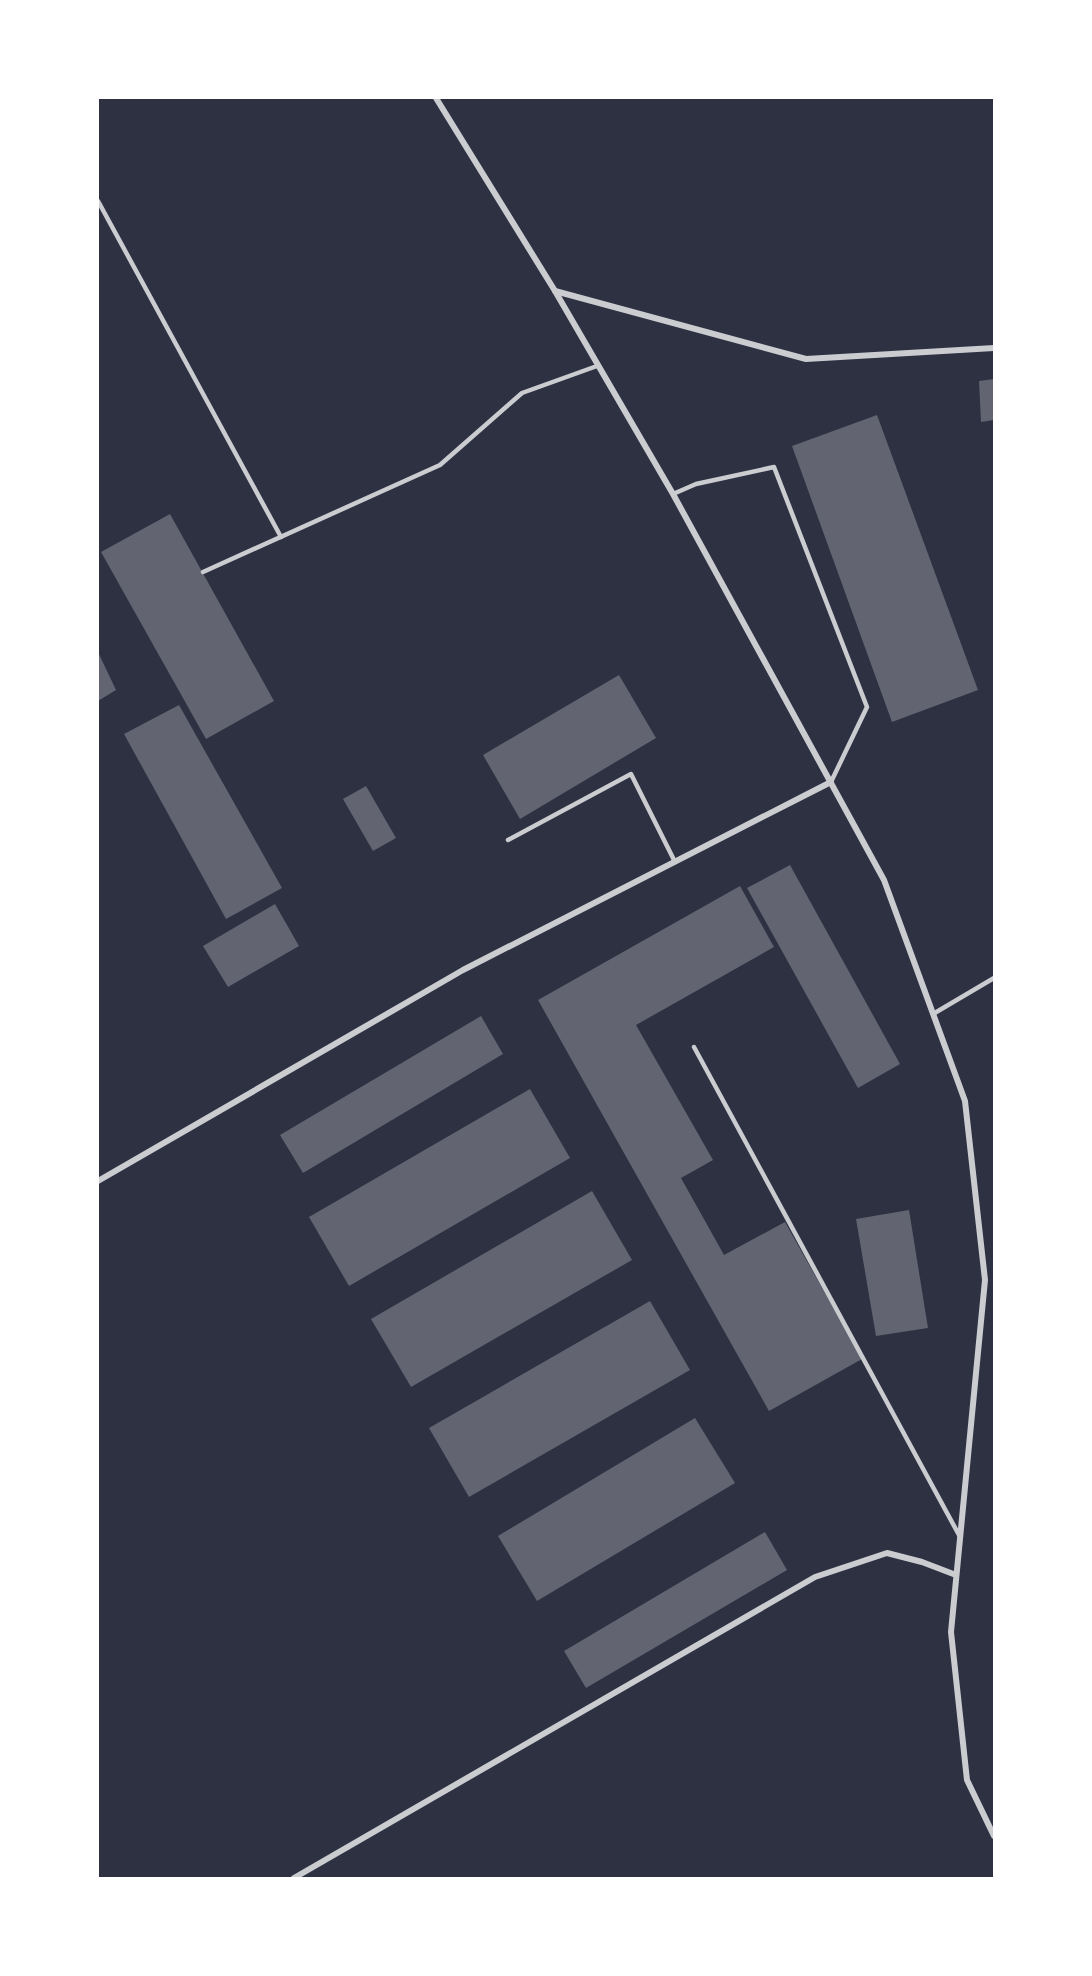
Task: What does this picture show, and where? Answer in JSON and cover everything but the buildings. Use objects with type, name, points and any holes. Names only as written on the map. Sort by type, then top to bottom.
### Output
[{"type":"street","points":[[436,98],[555,291],[674,494],[884,880],[965,1101],[985,1280],[951,1632],[967,1780],[994,1836]]},
{"type":"street","points":[[555,291],[807,358],[994,348]]},
{"type":"street","points":[[98,1181],[463,970],[831,782]]},
{"type":"street","points":[[294,1878],[815,1577],[887,1553],[922,1562],[956,1575]]},
{"type":"lane","points":[[98,201],[281,537]]},
{"type":"lane","points":[[204,572],[440,465],[522,393],[597,366]]},
{"type":"lane","points":[[674,494],[696,484],[774,466],[867,707],[831,782]]},
{"type":"lane","points":[[508,840],[631,774],[675,862]]},
{"type":"lane","points":[[933,1014],[994,978]]},
{"type":"lane","points":[[694,1047],[959,1535]]}]
